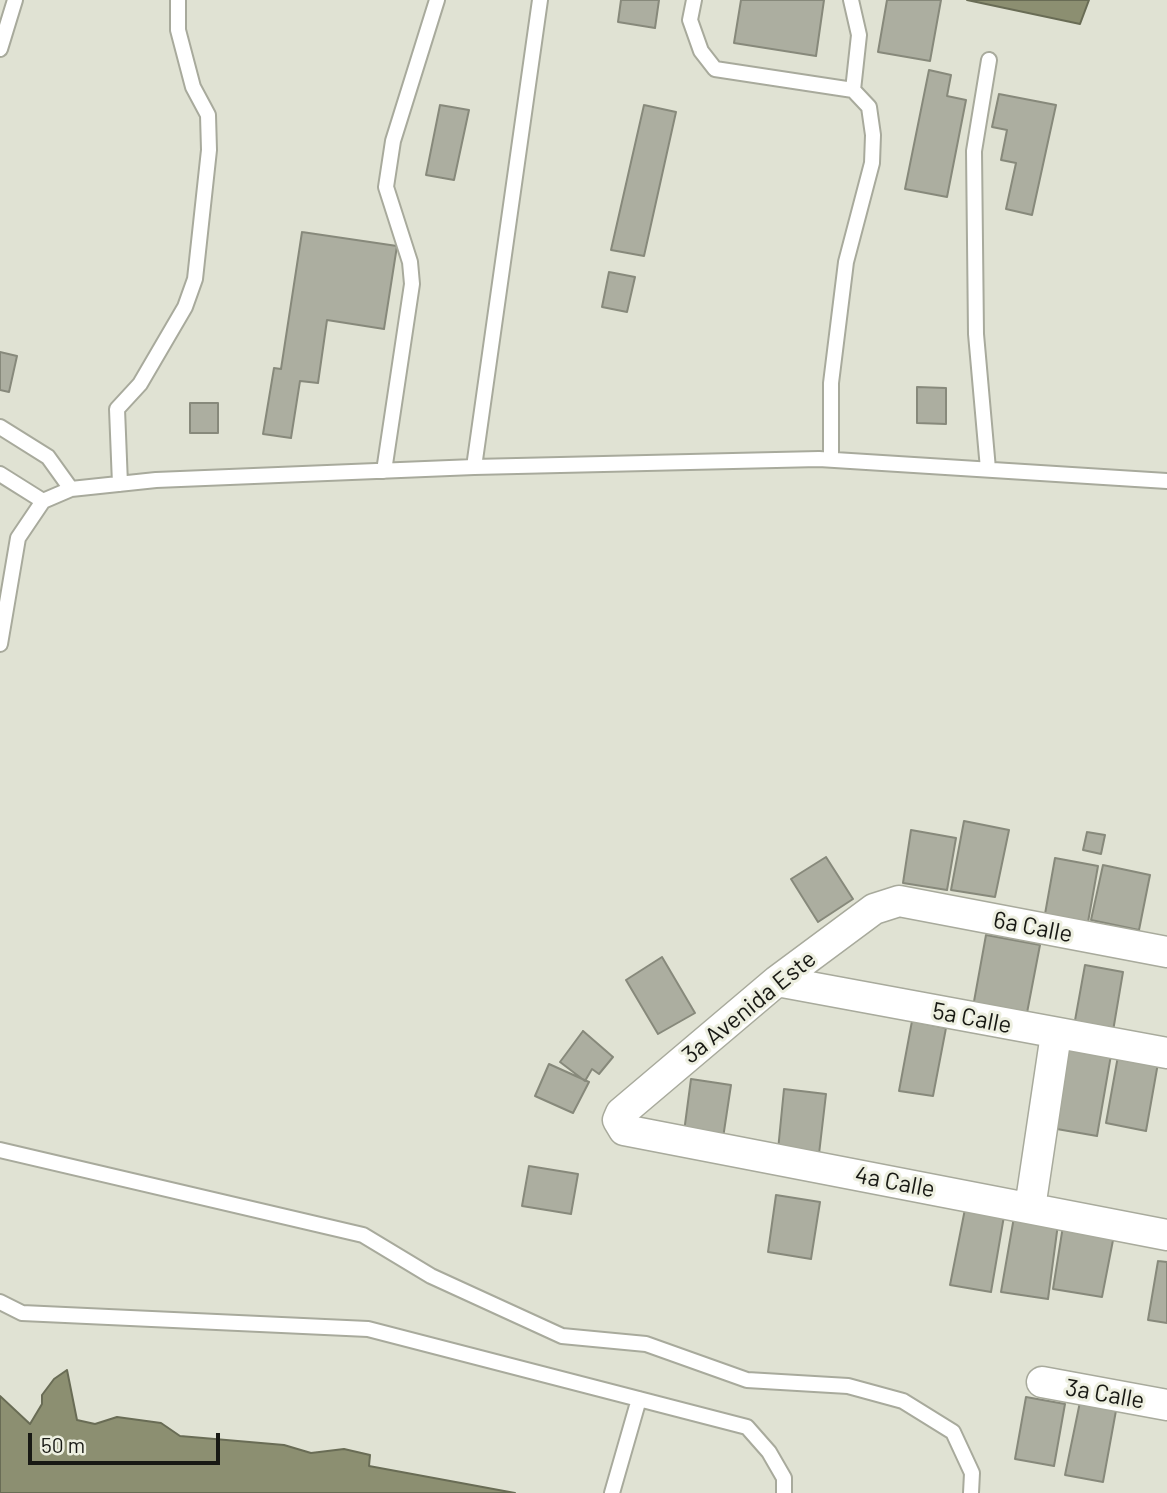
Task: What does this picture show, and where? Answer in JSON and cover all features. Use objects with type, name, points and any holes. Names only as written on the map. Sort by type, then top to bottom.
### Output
[{"type":"street","name":"6a Calle","points":[[899,901],[1167,952]]},
{"type":"street","name":"3a Avenida Este","points":[[624,1130],[619,1126],[621,1113],[777,981],[874,909],[899,901]]},
{"type":"street","name":"5a Calle","points":[[777,981],[1167,1053]]},
{"type":"street","points":[[1030,1208],[1056,1034]]},
{"type":"street","name":"4a Calle","points":[[624,1130],[1167,1235]]},
{"type":"street","name":"3a Calle","points":[[1042,1382],[1167,1405]]},
{"type":"lane","points":[[0,49],[15,0]]},
{"type":"lane","points":[[120,484],[117,409],[140,384],[185,307],[195,279],[209,150],[208,115],[193,87],[178,30],[178,0]]},
{"type":"lane","points":[[384,471],[412,284],[410,262],[386,187],[393,141],[437,0]]},
{"type":"lane","points":[[474,467],[540,0]]},
{"type":"lane","points":[[694,0],[690,20],[701,51],[715,69],[853,90],[869,107],[873,135],[872,163],[846,262],[831,383],[831,459]]},
{"type":"lane","points":[[851,0],[859,35],[853,90]]},
{"type":"lane","points":[[988,469],[975,334],[974,151],[989,60]]},
{"type":"lane","points":[[0,427],[48,457],[71,489]]},
{"type":"lane","points":[[0,644],[18,538],[43,501],[71,489],[120,484],[474,467],[831,459],[1167,481]]},
{"type":"lane","points":[[0,474],[43,501]]},
{"type":"lane","points":[[0,1150],[363,1235],[430,1276],[562,1336],[646,1344],[747,1380],[848,1386],[903,1401],[953,1432],[972,1473],[971,1493]]},
{"type":"lane","points":[[0,1302],[22,1313],[368,1329],[747,1427],[769,1452],[779,1469],[784,1493]]},
{"type":"lane","points":[[612,1493],[639,1399]]},
{"type":"shaded area","points":[[967,0],[1089,0],[1080,24]]},
{"type":"shaded area","points":[[67,1370],[77,1420],[95,1424],[117,1417],[161,1423],[180,1436],[284,1445],[311,1453],[344,1449],[370,1455],[369,1466],[515,1493],[0,1493],[0,1396],[30,1424],[42,1404],[42,1395],[54,1379]]},
{"type":"building","points":[[621,0],[659,0],[655,28],[618,22]]},
{"type":"building","points":[[741,0],[824,0],[816,56],[734,43]]},
{"type":"building","points":[[887,0],[941,0],[930,61],[878,52]]},
{"type":"building","points":[[929,70],[951,75],[947,96],[966,100],[947,197],[905,189]]},
{"type":"building","points":[[999,94],[1056,105],[1032,215],[1006,209],[1016,163],[1001,160],[1007,130],[992,127]]},
{"type":"building","points":[[440,105],[469,110],[454,180],[426,175]]},
{"type":"building","points":[[644,105],[676,112],[644,256],[611,250]]},
{"type":"building","points":[[302,232],[397,246],[384,329],[327,320],[318,383],[300,381],[291,438],[263,434],[274,368],[281,369]]},
{"type":"building","points":[[609,272],[635,277],[627,312],[602,307]]},
{"type":"building","points":[[0,352],[17,356],[9,392],[0,390]]},
{"type":"building","points":[[917,387],[946,388],[946,424],[917,423]]},
{"type":"building","points":[[190,403],[218,403],[218,433],[190,433]]},
{"type":"building","points":[[964,821],[1009,830],[995,897],[951,890]]},
{"type":"building","points":[[911,830],[956,838],[947,890],[903,883]]},
{"type":"building","points":[[1087,832],[1105,835],[1101,854],[1083,850]]},
{"type":"building","points":[[826,857],[853,899],[818,922],[791,879]]},
{"type":"building","points":[[1055,858],[1098,866],[1088,922],[1045,914]]},
{"type":"building","points":[[1103,865],[1150,875],[1139,930],[1091,920]]},
{"type":"building","points":[[986,935],[1040,945],[1026,1018],[973,1007]]},
{"type":"building","points":[[662,957],[695,1013],[658,1034],[626,980]]},
{"type":"building","points":[[1085,965],[1123,972],[1113,1031],[1074,1026]]},
{"type":"building","points":[[912,1021],[946,1028],[933,1096],[899,1091]]},
{"type":"building","points":[[583,1031],[613,1057],[599,1074],[592,1069],[585,1081],[560,1062]]},
{"type":"building","points":[[1066,1047],[1111,1055],[1097,1136],[1051,1128]]},
{"type":"building","points":[[1118,1056],[1158,1063],[1146,1131],[1106,1123]]},
{"type":"building","points":[[549,1064],[589,1082],[573,1113],[535,1096]]},
{"type":"building","points":[[691,1079],[731,1085],[723,1138],[684,1132]]},
{"type":"building","points":[[784,1089],[826,1094],[819,1154],[778,1150]]},
{"type":"building","points":[[529,1166],[578,1174],[571,1214],[522,1206]]},
{"type":"building","points":[[776,1195],[820,1202],[811,1259],[768,1252]]},
{"type":"building","points":[[965,1209],[1004,1216],[991,1292],[950,1285]]},
{"type":"building","points":[[1014,1217],[1058,1224],[1048,1299],[1001,1292]]},
{"type":"building","points":[[1063,1226],[1114,1235],[1102,1297],[1053,1289]]},
{"type":"building","points":[[1158,1261],[1167,1262],[1167,1323],[1148,1320]]},
{"type":"building","points":[[1026,1397],[1065,1404],[1054,1466],[1015,1459]]},
{"type":"building","points":[[1081,1397],[1117,1405],[1103,1482],[1065,1475]]}]
